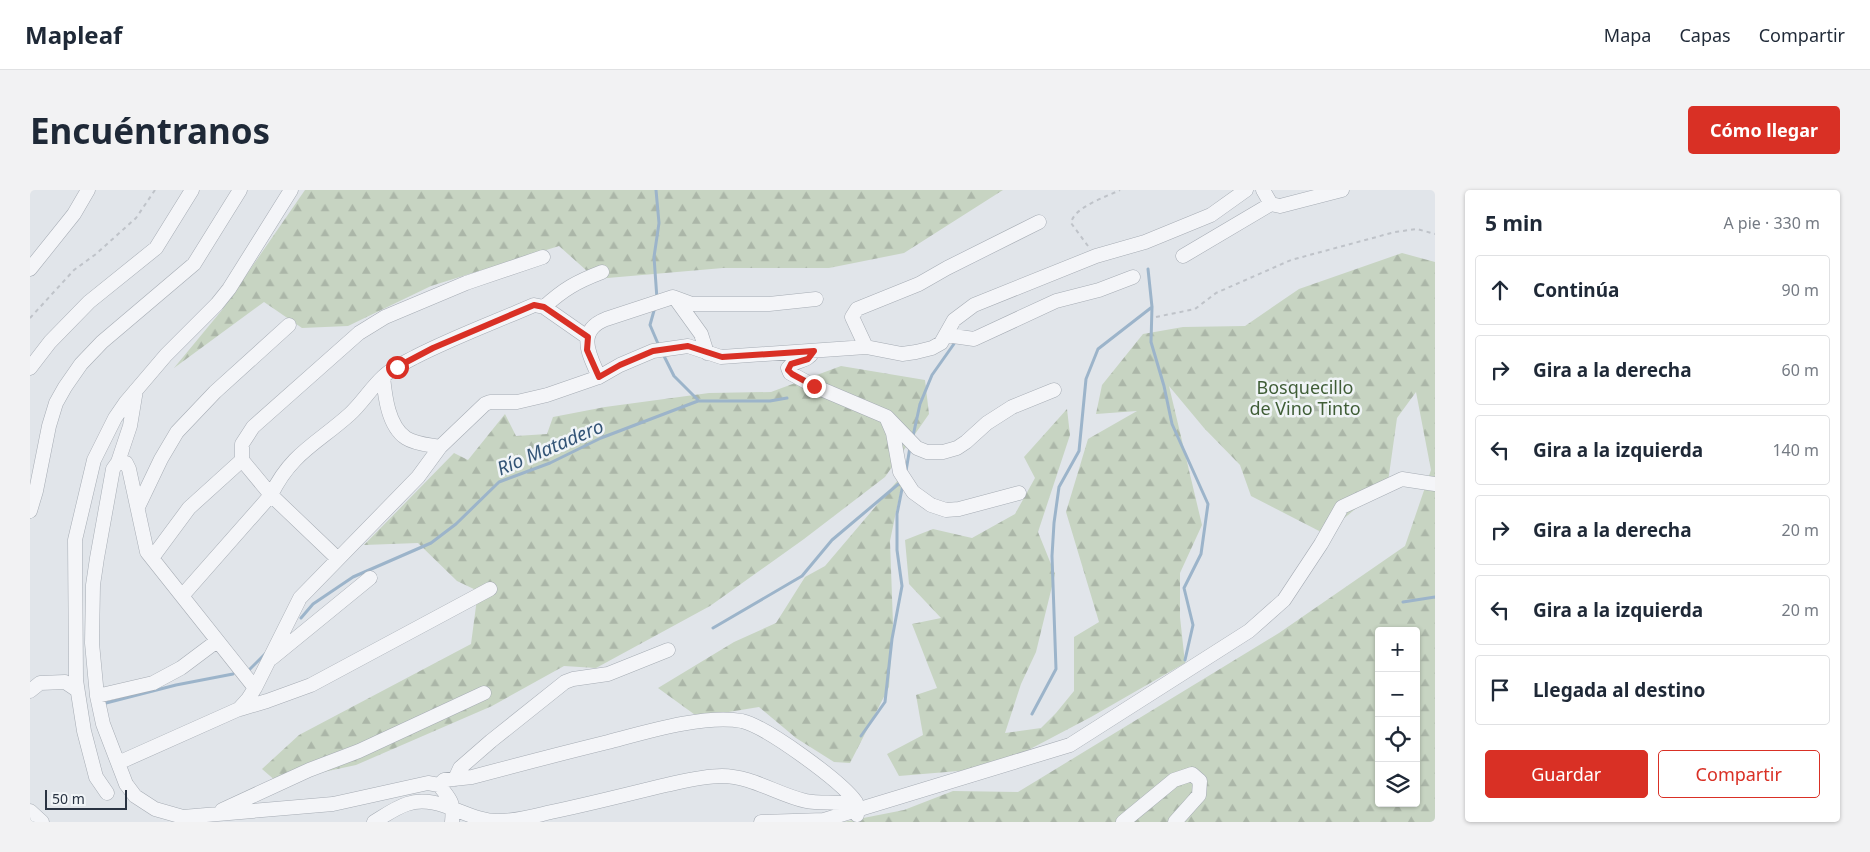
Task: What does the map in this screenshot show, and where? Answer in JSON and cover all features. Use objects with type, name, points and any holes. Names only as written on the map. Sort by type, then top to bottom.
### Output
[{"type":"street","points":[[30,269],[74,214],[86,194],[96,190]]},
{"type":"street","points":[[30,368],[50,342],[89,302],[156,248],[192,190]]},
{"type":"street","points":[[30,511],[54,410],[65,387],[81,364],[102,342],[194,264],[240,190]]},
{"type":"street","points":[[107,793],[96,777],[84,731],[76,680],[75,540],[94,460],[116,418],[136,389],[229,289],[291,190]]},
{"type":"street","points":[[239,709],[248,699],[300,598],[418,478],[440,447],[485,404],[490,402],[517,402],[547,395],[599,377],[620,365],[653,351],[688,346],[722,357],[866,347],[886,349],[902,354],[932,348],[941,343],[954,320],[974,305],[1096,256],[1145,242],[1211,215],[1246,190]]},
{"type":"street","points":[[1263,190],[1271,204]]},
{"type":"street","points":[[1184,256],[1271,204],[1280,206],[1342,190]]},
{"type":"street","points":[[866,347],[852,316],[858,309],[919,284],[1039,222]]},
{"type":"street","points":[[338,559],[271,496],[242,460],[242,444],[253,427],[359,333],[385,317],[466,283],[543,257]]},
{"type":"street","points":[[544,307],[558,294],[577,281],[602,272]]},
{"type":"street","points":[[946,335],[974,339],[1056,301],[1099,290],[1132,277]]},
{"type":"street","points":[[599,377],[587,350],[588,337],[598,322],[673,297],[692,304],[769,304],[816,299]]},
{"type":"street","points":[[673,297],[701,334],[707,353]]},
{"type":"street","points":[[182,596],[271,496],[280,477],[305,449],[350,414],[383,376],[397,367],[433,348],[534,305],[544,307],[588,337]]},
{"type":"street","points":[[138,507],[161,459],[177,432],[215,392],[289,325]]},
{"type":"street","points":[[814,351],[808,359],[791,364],[788,368],[790,373],[814,386],[886,416],[917,448],[927,452],[943,452],[956,448],[966,442],[987,422],[1012,407],[1054,390]]},
{"type":"street","points":[[383,376],[385,399],[396,428],[406,438],[440,447]]},
{"type":"street","points":[[136,389],[130,426],[118,462],[113,468],[93,585],[92,643],[98,696],[103,724],[126,784],[135,796],[144,802],[166,813],[183,817],[333,804],[428,782],[439,785],[452,803],[453,816]]},
{"type":"street","points":[[886,416],[893,433],[900,472],[913,492],[931,505],[946,510],[959,509],[1019,493]]},
{"type":"street","points":[[152,558],[189,508],[242,460]]},
{"type":"street","points":[[118,462],[123,462],[128,466],[147,552],[254,688]]},
{"type":"street","points":[[760,822],[824,820],[856,813],[1070,745],[1249,631],[1284,600],[1321,544],[1342,507],[1402,479],[1435,484]]},
{"type":"street","points":[[268,661],[370,578]]},
{"type":"street","points":[[118,763],[239,709],[311,684],[490,589]]},
{"type":"street","points":[[98,696],[153,683],[181,668],[217,641]]},
{"type":"street","points":[[455,779],[460,768],[565,682],[608,674],[668,650]]},
{"type":"street","points":[[30,691],[40,683],[65,682],[77,690]]},
{"type":"street","points":[[210,815],[309,770],[359,751],[484,694]]},
{"type":"street","points":[[439,785],[444,780],[472,777],[671,726],[728,720],[744,722],[760,728],[783,742],[851,795],[856,802],[856,813]]},
{"type":"street","points":[[1123,822],[1174,780],[1192,774],[1200,780],[1199,795],[1176,822]]},
{"type":"street","points":[[374,822],[408,804],[427,802],[453,816],[498,821],[512,820],[579,807],[689,780],[724,776],[749,781],[807,801],[840,802],[856,813]]},
{"type":"street","points":[[30,811],[42,822]]},
{"type":"path","points":[[30,318],[74,270],[96,254],[136,218],[155,190]]},
{"type":"path","points":[[1096,256],[1072,223],[1072,217],[1080,209],[1120,190]]},
{"type":"path","points":[[1156,317],[1195,309],[1216,292],[1291,260],[1395,232],[1417,229],[1435,234]]},
{"type":"green space","points":[[305,190],[1003,190],[904,253],[829,268],[723,268],[596,279],[559,246],[431,286],[348,326],[302,328],[264,302],[174,368],[222,310]]},
{"type":"green space","name":"Bosquecillo de Vino Tinto","points":[[1402,253],[1435,262],[1435,822],[843,822],[904,810],[953,791],[1018,792],[1279,633],[1405,546],[1431,470],[1416,392],[1397,418],[1388,482],[1325,534],[1251,496],[1240,465],[1204,428],[1169,386],[1202,525],[1180,573],[1180,617],[1185,663],[1091,717],[994,768],[899,776],[887,754],[923,735],[916,695],[937,688],[912,624],[941,618],[909,584],[905,540],[933,529],[972,538],[1015,514],[1035,478],[1024,457],[1067,409],[1070,435],[1038,532],[1055,574],[1036,652],[1021,684],[1005,733],[1041,728],[1074,691],[1074,637],[1099,622],[1066,512],[1088,439],[1137,411],[1096,414],[1102,385],[1143,334],[1183,327],[1245,326],[1299,289]]},
{"type":"green space","points":[[841,366],[925,380],[929,414],[885,477],[804,539],[710,606],[596,668],[564,666],[492,706],[356,765],[277,782],[262,769],[299,735],[471,644],[478,591],[457,581],[418,543],[364,545],[454,453],[468,460],[505,414],[516,436],[547,434],[553,417],[605,407],[709,393],[771,392]]},
{"type":"green space","points":[[904,473],[890,541],[893,624],[889,687],[850,763],[834,762],[796,738],[759,707],[698,717],[658,688],[734,642],[776,623],[805,577],[825,566]]},
{"type":"waterway","points":[[656,190],[659,223],[654,257],[657,299]]},
{"type":"waterway","points":[[1148,269],[1152,307],[1151,342],[1164,386],[1172,424],[1208,504],[1201,554],[1184,588],[1193,625],[1185,660]]},
{"type":"waterway","points":[[655,307],[650,325],[659,346]]},
{"type":"waterway","points":[[1032,714],[1056,669],[1052,556],[1054,523],[1059,487],[1079,451],[1086,379],[1098,349],[1152,307]]},
{"type":"waterway","points":[[913,436],[920,404],[932,375],[956,341]]},
{"type":"waterway","points":[[663,354],[674,376],[698,400]]},
{"type":"waterway","name":"Río Matadero","points":[[301,618],[313,604],[353,577],[431,543],[456,524],[499,482],[550,463],[601,438],[698,401],[770,401],[787,398]]},
{"type":"waterway","points":[[906,471],[910,447]]},
{"type":"waterway","points":[[713,628],[802,576],[832,540],[902,481]]},
{"type":"waterway","points":[[861,736],[885,702],[892,639],[902,586],[897,550],[897,514],[903,484]]},
{"type":"waterway","points":[[1403,602],[1435,597]]},
{"type":"waterway","name":"Río Matadero","points":[[248,671],[267,652]]},
{"type":"waterway","name":"Río Matadero","points":[[106,703],[176,685],[233,674]]},
{"type":"route","points":[[397,367],[433,348],[534,305],[544,307],[588,337],[586,343],[587,350],[599,377],[620,365],[653,351],[688,346],[722,357],[814,351],[808,359],[791,364],[788,368],[790,373],[814,386]]}]
